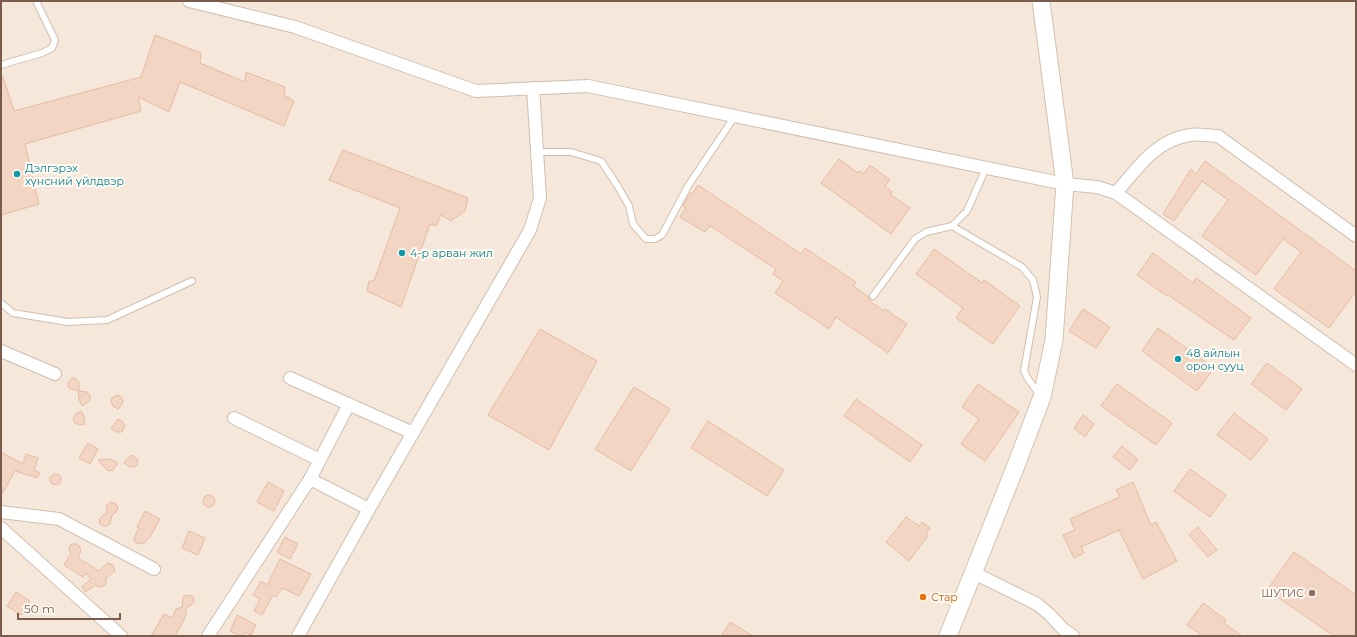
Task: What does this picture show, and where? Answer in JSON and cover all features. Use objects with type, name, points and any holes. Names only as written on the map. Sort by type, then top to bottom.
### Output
[{"type":"street","points":[[189,1],[295,27],[476,91],[588,86],[1065,184],[1096,187],[1116,193],[1356,365]]},
{"type":"street","points":[[948,636],[1042,397],[1054,340],[1065,184],[1041,1]]},
{"type":"street","points":[[298,636],[369,509],[530,230],[540,198],[533,88]]},
{"type":"street","points":[[1116,193],[1149,155],[1170,140],[1191,134],[1218,136],[1356,236]]},
{"type":"street","points":[[1,351],[55,374]]},
{"type":"street","points":[[290,378],[413,433]]},
{"type":"street","points":[[208,636],[310,479],[349,404]]},
{"type":"street","points":[[234,418],[320,460]]},
{"type":"street","points":[[310,479],[369,509]]},
{"type":"street","points":[[1,512],[59,519],[154,569]]},
{"type":"street","points":[[1,528],[121,636]]},
{"type":"street","points":[[974,573],[1037,604],[1068,634]]},
{"type":"lane","points":[[1,65],[42,53],[52,48],[54,40],[36,1]]},
{"type":"lane","points":[[537,152],[571,152],[601,161],[629,206],[633,224],[646,239],[655,239],[662,235],[688,186],[735,116]]},
{"type":"lane","points":[[873,296],[915,238],[926,232],[952,226],[966,211],[986,168]]},
{"type":"lane","points":[[952,226],[1022,267],[1033,280],[1037,297],[1024,371],[1028,379],[1042,397]]},
{"type":"lane","points":[[1,303],[13,313],[68,322],[107,320],[192,281]]},
{"type":"shaded area","points":[[1,1],[1356,1],[1356,636],[1,636]]},
{"type":"building","points":[[155,35],[201,53],[200,63],[245,82],[246,72],[285,87],[284,95],[294,101],[284,126],[180,82],[169,112],[138,97],[141,111],[25,144],[39,204],[1,215],[1,77],[3,77],[14,111],[141,77]]},
{"type":"building","name":"4-р арван жил","points":[[343,150],[468,198],[465,211],[451,221],[441,215],[436,226],[430,224],[401,307],[367,291],[369,281],[374,281],[400,208],[329,180]]},
{"type":"building","points":[[839,159],[858,173],[860,171],[864,174],[870,165],[890,180],[885,186],[892,192],[890,194],[910,208],[891,234],[821,183]]},
{"type":"building","points":[[1205,161],[1356,271],[1356,291],[1329,328],[1274,289],[1301,252],[1283,239],[1256,275],[1202,236],[1228,200],[1202,181],[1174,221],[1163,214],[1191,169],[1196,174]]},
{"type":"building","points":[[698,185],[801,254],[805,248],[856,282],[853,286],[869,297],[871,302],[884,311],[885,309],[907,324],[888,353],[836,317],[829,329],[775,293],[783,281],[773,274],[776,269],[710,226],[705,232],[680,217],[686,208],[683,206],[690,193],[692,194]]},
{"type":"building","points":[[934,249],[982,283],[984,280],[1020,306],[993,344],[956,318],[963,308],[916,274]]},
{"type":"building","points":[[1153,253],[1193,283],[1196,278],[1251,318],[1234,340],[1137,275]]},
{"type":"building","points":[[1083,309],[1110,327],[1096,348],[1069,331]]},
{"type":"building","name":"48 айлын орон сууц","points":[[1158,328],[1214,368],[1197,391],[1142,351]]},
{"type":"building","points":[[540,329],[597,361],[549,450],[488,415]]},
{"type":"building","points":[[1267,363],[1302,389],[1286,410],[1251,384]]},
{"type":"building","points":[[72,378],[75,378],[79,382],[79,391],[87,392],[90,395],[88,402],[82,406],[78,391],[68,387],[68,382]]},
{"type":"building","points":[[978,384],[1019,412],[985,461],[961,444],[979,419],[962,407]]},
{"type":"building","points":[[1117,384],[1172,423],[1156,445],[1101,406]]},
{"type":"building","points":[[634,387],[670,409],[631,471],[595,449]]},
{"type":"building","points":[[117,395],[123,400],[118,409],[113,406],[111,402],[112,398]]},
{"type":"building","points":[[856,399],[922,445],[910,462],[844,416]]},
{"type":"building","points":[[81,411],[84,416],[85,424],[79,425],[75,423],[73,419],[76,414]]},
{"type":"building","points":[[1234,413],[1268,439],[1251,460],[1217,435]]},
{"type":"building","points":[[1083,415],[1094,424],[1085,437],[1074,428]]},
{"type":"building","points":[[118,419],[123,422],[125,426],[122,432],[117,432],[111,429]]},
{"type":"building","points":[[708,421],[784,470],[767,496],[691,448]]},
{"type":"building","points":[[88,443],[98,449],[90,464],[79,458]]},
{"type":"building","points":[[1122,446],[1138,460],[1130,470],[1113,457]]},
{"type":"building","points":[[1,452],[23,464],[26,454],[38,458],[34,470],[40,473],[37,478],[15,471],[1,496]]},
{"type":"building","points":[[133,455],[138,462],[136,466],[130,467],[124,463]]},
{"type":"building","points":[[110,459],[118,463],[113,470],[109,471],[98,460]]},
{"type":"building","points":[[1190,469],[1226,495],[1210,517],[1174,491]]},
{"type":"building","points":[[54,474],[58,474],[61,477],[61,482],[58,485],[52,484],[49,478]]},
{"type":"building","points":[[268,482],[284,491],[274,511],[257,502]]},
{"type":"building","points":[[1133,482],[1151,525],[1156,522],[1177,561],[1143,579],[1119,530],[1081,547],[1084,553],[1074,558],[1063,535],[1075,530],[1070,519],[1120,497],[1116,490]]},
{"type":"building","points":[[209,495],[213,497],[215,501],[213,505],[209,507],[205,505],[203,501],[205,497]]},
{"type":"building","points":[[111,502],[116,504],[118,509],[112,515],[110,524],[103,526],[100,524],[99,519],[107,513],[106,506]]},
{"type":"building","points":[[145,511],[160,519],[150,537],[144,543],[140,544],[135,542],[134,538],[139,528],[137,527]]},
{"type":"building","points":[[906,517],[919,526],[922,522],[930,528],[926,534],[928,536],[909,561],[886,542]]},
{"type":"building","points":[[1198,527],[1217,550],[1208,557],[1189,535]]},
{"type":"building","points":[[189,531],[205,538],[198,555],[182,548]]},
{"type":"building","points":[[285,537],[298,544],[290,559],[277,552]]},
{"type":"building","points":[[71,544],[77,544],[80,547],[81,550],[78,558],[99,571],[108,563],[113,565],[115,571],[106,578],[106,583],[104,586],[98,587],[96,585],[85,592],[82,587],[91,579],[86,573],[83,577],[64,565],[71,554],[69,549]]},
{"type":"building","name":"ШУТИС","points":[[1294,552],[1356,595],[1356,636],[1334,636],[1267,590]]},
{"type":"building","points":[[280,559],[311,574],[299,596],[282,588],[276,597],[273,595],[262,615],[254,611],[260,599],[253,595],[261,581],[267,585]]},
{"type":"building","points":[[16,592],[30,601],[21,615],[7,606]]},
{"type":"building","points":[[186,595],[192,596],[194,602],[186,608],[186,615],[175,636],[151,636],[164,614],[172,618],[176,609],[182,607],[183,597]]},
{"type":"building","points":[[1203,603],[1226,620],[1224,623],[1242,636],[1203,636],[1187,625]]},
{"type":"building","points":[[237,615],[256,625],[251,635],[245,632],[243,636],[240,636],[230,631]]},
{"type":"building","points":[[730,622],[753,636],[721,636]]},
{"type":"place","name":"Дэлгэрэх хүнсний үйлдвэр","points":[[17,174]]},
{"type":"place","name":"4-р арван жил","points":[[402,253]]},
{"type":"place","name":"48 айлын орон сууц","points":[[1178,359]]},
{"type":"place","name":"ШУТИС","points":[[1312,593]]},
{"type":"place","name":"Стар","points":[[923,597]]}]
